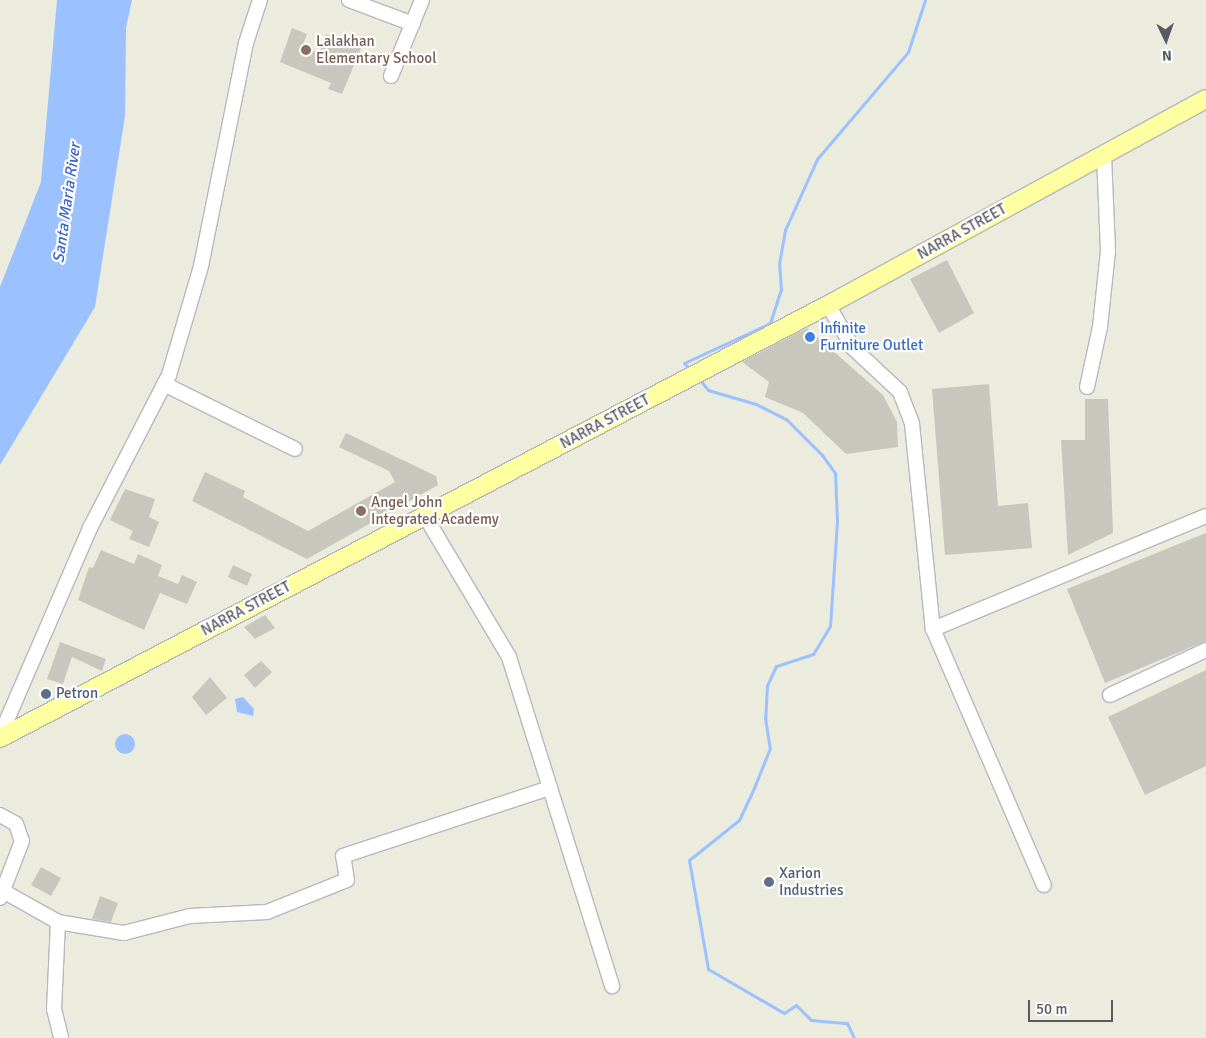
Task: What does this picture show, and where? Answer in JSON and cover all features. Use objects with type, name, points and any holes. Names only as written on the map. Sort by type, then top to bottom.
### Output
[{"type":"main road","name":"NARRA STREET","points":[[0,737],[828,305],[1206,100]]},
{"type":"street","points":[[0,737],[90,528],[164,384],[201,266],[246,43],[260,0]]},
{"type":"street","points":[[349,0],[412,24]]},
{"type":"street","points":[[392,76],[422,0]]},
{"type":"street","points":[[1086,386],[1100,327],[1108,251],[1104,155]]},
{"type":"street","points":[[828,305],[853,348],[900,392],[912,424],[933,629],[1044,885]]},
{"type":"street","points":[[164,384],[295,449]]},
{"type":"street","points":[[425,516],[508,657],[612,986]]},
{"type":"street","points":[[933,629],[1206,516]]},
{"type":"street","points":[[1110,695],[1206,650]]},
{"type":"street","points":[[0,815],[16,824],[22,841],[2,895],[58,922],[124,933],[190,916],[267,912],[347,880],[343,856],[550,788]]},
{"type":"street","points":[[58,922],[54,993],[61,1038]]},
{"type":"water","name":"Santa Maria River","points":[[57,0],[132,0],[126,28],[125,116],[95,307],[0,465],[0,287],[41,182]]},
{"type":"water","points":[[243,697],[254,709],[253,716],[237,712],[235,699]]},
{"type":"water","points":[[125,734],[132,737],[135,744],[132,751],[125,754],[118,751],[115,744],[118,737]]},
{"type":"building","points":[[292,28],[307,34],[302,47],[319,53],[326,34],[361,48],[342,94],[328,89],[331,83],[280,62]]},
{"type":"building","points":[[947,260],[974,313],[939,333],[910,279]]},
{"type":"building","points":[[807,328],[883,395],[897,422],[898,447],[846,454],[803,413],[765,397],[769,382],[742,362]]},
{"type":"building","points":[[989,384],[998,506],[1028,503],[1032,548],[945,555],[932,389]]},
{"type":"building","points":[[1085,399],[1108,399],[1113,533],[1068,555],[1061,440],[1085,440]]},
{"type":"building","points":[[346,433],[436,476],[438,485],[307,559],[192,501],[205,472],[245,491],[243,497],[308,531],[395,482],[389,471],[339,447]]},
{"type":"building","points":[[125,489],[155,499],[149,517],[159,522],[149,547],[129,539],[133,531],[110,520]]},
{"type":"building","points":[[1206,533],[1206,641],[1105,683],[1067,589]]},
{"type":"building","points":[[101,550],[134,564],[138,554],[162,565],[158,576],[178,584],[182,575],[197,582],[187,604],[160,593],[144,630],[78,600],[89,567],[93,568]]},
{"type":"building","points":[[233,565],[252,574],[247,586],[228,577]]},
{"type":"building","points":[[265,615],[275,628],[255,639],[244,627]]},
{"type":"building","points":[[60,642],[106,659],[102,671],[72,657],[63,684],[47,679]]},
{"type":"building","points":[[261,661],[272,672],[255,688],[244,675]]},
{"type":"building","points":[[1206,670],[1206,766],[1145,795],[1108,717]]},
{"type":"building","points":[[210,677],[227,698],[206,715],[192,697]]},
{"type":"building","points":[[41,867],[61,878],[51,896],[31,885]]},
{"type":"building","points":[[100,896],[118,903],[111,922],[92,919]]},
{"type":"waterway","points":[[690,369],[684,363],[770,323],[781,290],[779,264],[785,230],[817,159],[908,52],[925,0]]},
{"type":"waterway","points":[[700,380],[708,390],[756,404],[786,419],[822,455],[835,473],[837,521],[830,626],[813,654],[776,666],[767,685],[765,718],[770,748],[754,788],[739,820],[689,860],[708,969],[784,1013],[796,1005],[811,1020],[847,1023],[854,1038]]},
{"type":"place","name":"Lalakhan Elementary School","points":[[306,50]]},
{"type":"place","name":"Infinite Furniture Outlet","points":[[810,337]]},
{"type":"place","name":"Angel John Integrated Academy","points":[[361,511]]},
{"type":"place","name":"Petron","points":[[46,694]]},
{"type":"place","name":"Xarion Industries","points":[[769,882]]}]
